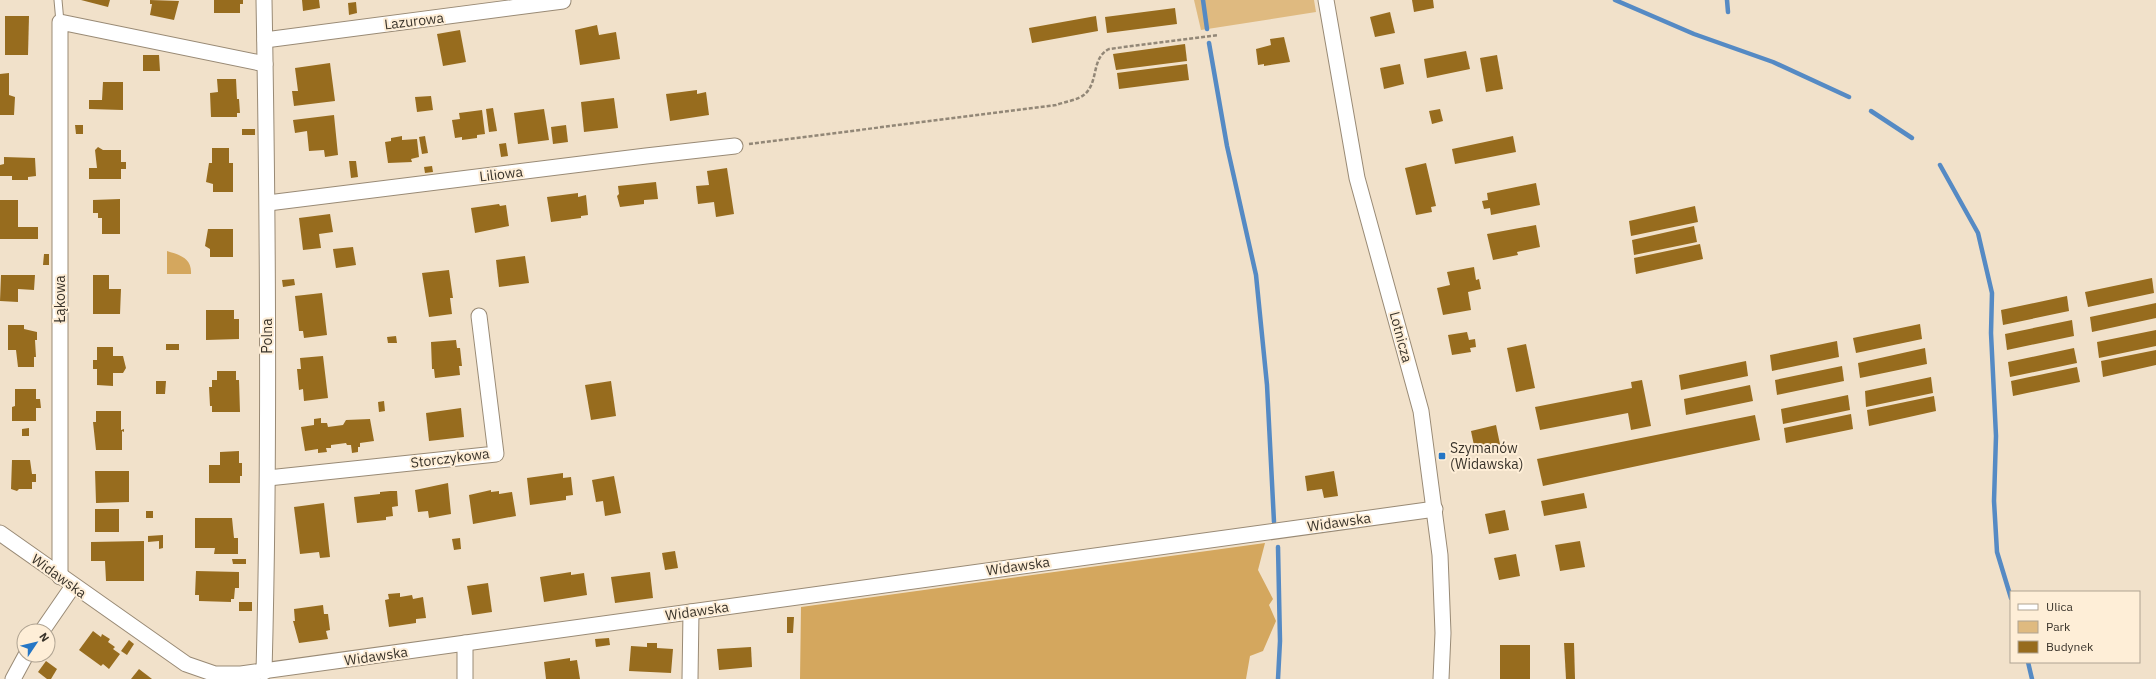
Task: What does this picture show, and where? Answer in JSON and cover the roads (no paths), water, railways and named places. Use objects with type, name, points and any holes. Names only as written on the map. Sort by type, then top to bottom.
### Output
[{"type":"street","name":"Polna","points":[[264,0],[268,203],[268,478],[264,672]]},
{"type":"street","name":"Lotnicza","points":[[1326,0],[1358,178],[1420,411],[1435,509],[1440,555],[1443,634],[1441,679]]},
{"type":"street","name":"Lazurowa","points":[[265,40],[563,1]]},
{"type":"street","points":[[60,22],[265,64]]},
{"type":"street","name":"Łąkowa","points":[[60,22],[60,577]]},
{"type":"street","name":"Liliowa","points":[[268,203],[735,146]]},
{"type":"street","name":"Storczykowa","points":[[268,478],[496,454],[479,316]]},
{"type":"street","name":"Widawska","points":[[0,533],[60,577],[186,664],[215,674],[241,674],[1435,509]]},
{"type":"street","points":[[48,623],[73,586]]},
{"type":"street","points":[[690,679],[691,612]]},
{"type":"street","points":[[465,643],[465,679]]},
{"type":"street","points":[[13,679],[22,663]]},
{"type":"lane","points":[[58,0],[60,22]]},
{"type":"waterway","points":[[1203,0],[1207,29]]},
{"type":"waterway","points":[[1615,0],[1694,34],[1773,62],[1849,97]]},
{"type":"waterway","points":[[1727,0],[1728,12]]},
{"type":"waterway","points":[[1209,43],[1227,146],[1256,275],[1267,385],[1274,522]]},
{"type":"waterway","points":[[1871,111],[1912,138]]},
{"type":"waterway","points":[[1940,165],[1978,233],[1992,293],[1991,333],[1996,436],[1994,501],[1997,552],[2010,595]]},
{"type":"waterway","points":[[1278,547],[1280,641],[1278,679]]},
{"type":"waterway","points":[[2028,663],[2032,679]]},
{"type":"place","name":"Szymanów (Widawska)","points":[[1442,456]]}]
